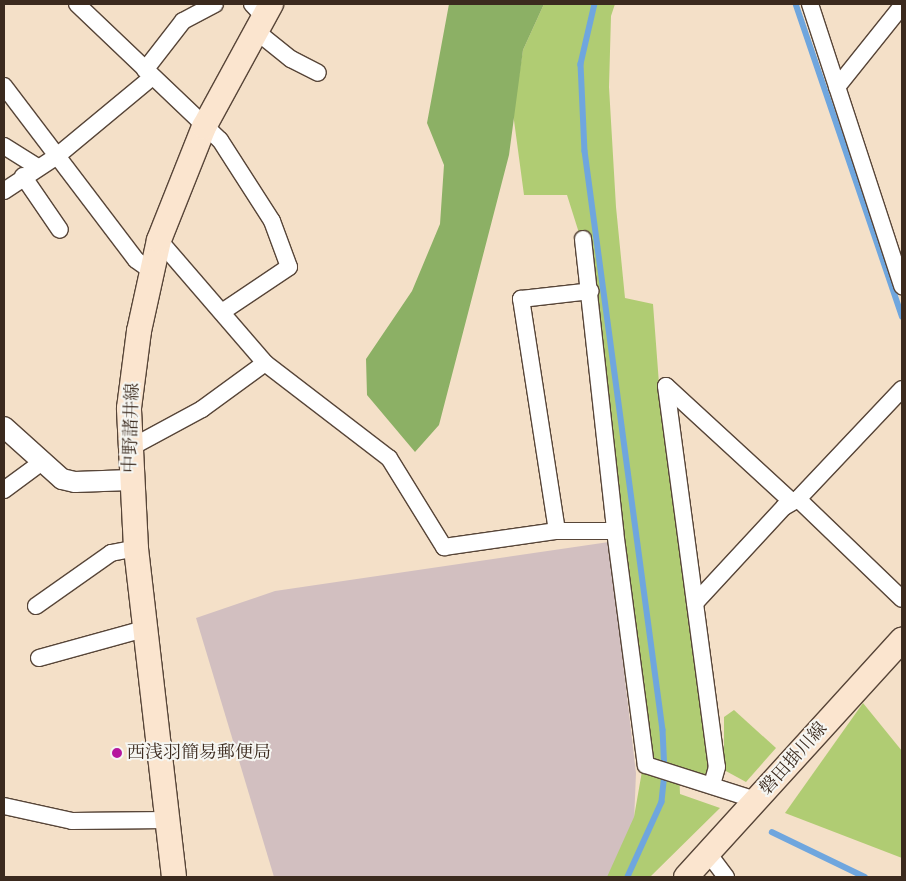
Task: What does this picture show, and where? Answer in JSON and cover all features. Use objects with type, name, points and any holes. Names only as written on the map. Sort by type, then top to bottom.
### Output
[{"type":"main road","name":"中野諸井線","points":[[174,877],[136,548],[131,480],[129,408],[139,331],[159,240],[204,127],[261,14]]},
{"type":"main road","name":"磐田掛川線","points":[[686,877],[902,640]]},
{"type":"street","points":[[77,4],[204,127],[220,140],[272,221],[289,267],[222,312]]},
{"type":"street","points":[[4,190],[23,176],[57,156],[149,74],[183,21],[215,4]]},
{"type":"street","points":[[810,4],[902,286]]},
{"type":"street","points":[[837,87],[902,6]]},
{"type":"street","points":[[261,14],[290,59],[318,73]]},
{"type":"street","points":[[4,86],[136,260],[152,271]]},
{"type":"street","points":[[4,146],[38,167]]},
{"type":"street","points":[[23,176],[60,230]]},
{"type":"street","points":[[583,239],[591,291],[610,512],[646,765],[756,800]]},
{"type":"street","points":[[159,240],[264,363],[389,458],[444,547],[557,531],[614,531]]},
{"type":"street","points":[[557,531],[520,299],[591,291]]},
{"type":"street","points":[[130,448],[202,409],[264,363]]},
{"type":"street","points":[[712,785],[717,767],[666,386],[902,599]]},
{"type":"street","points":[[695,604],[784,507],[795,501],[902,389]]},
{"type":"street","points":[[4,427],[62,479],[75,482],[131,480]]},
{"type":"street","points":[[4,490],[42,462]]},
{"type":"street","points":[[36,606],[111,553],[136,548]]},
{"type":"street","points":[[39,658],[144,629]]},
{"type":"street","points":[[4,806],[72,821],[167,820]]},
{"type":"street","points":[[708,854],[726,877]]},
{"type":"shaded area","points":[[609,542],[636,773],[634,822],[613,877],[274,877],[196,618],[275,591]]},
{"type":"green space","points":[[449,4],[544,4],[523,50],[509,155],[439,425],[415,452],[367,395],[366,359],[412,291],[440,224],[444,165],[427,123]]},
{"type":"green space","points":[[544,4],[615,4],[611,16],[609,87],[616,207],[625,298],[653,304],[660,397],[715,776],[679,770],[680,794],[720,808],[650,877],[607,877],[634,817],[645,754],[585,252],[567,195],[524,195],[513,113],[523,50]]},
{"type":"green space","points":[[863,703],[902,751],[902,858],[785,813]]},
{"type":"green space","points":[[734,710],[776,748],[746,782],[724,770],[724,717]]},
{"type":"waterway","points":[[595,4],[581,64],[585,151],[663,730],[665,773],[662,802],[628,877]]},
{"type":"waterway","points":[[796,4],[902,316]]},
{"type":"waterway","points":[[772,832],[865,877]]},
{"type":"place","name":"西浅羽簡易郵便局","points":[[117,753]]}]
